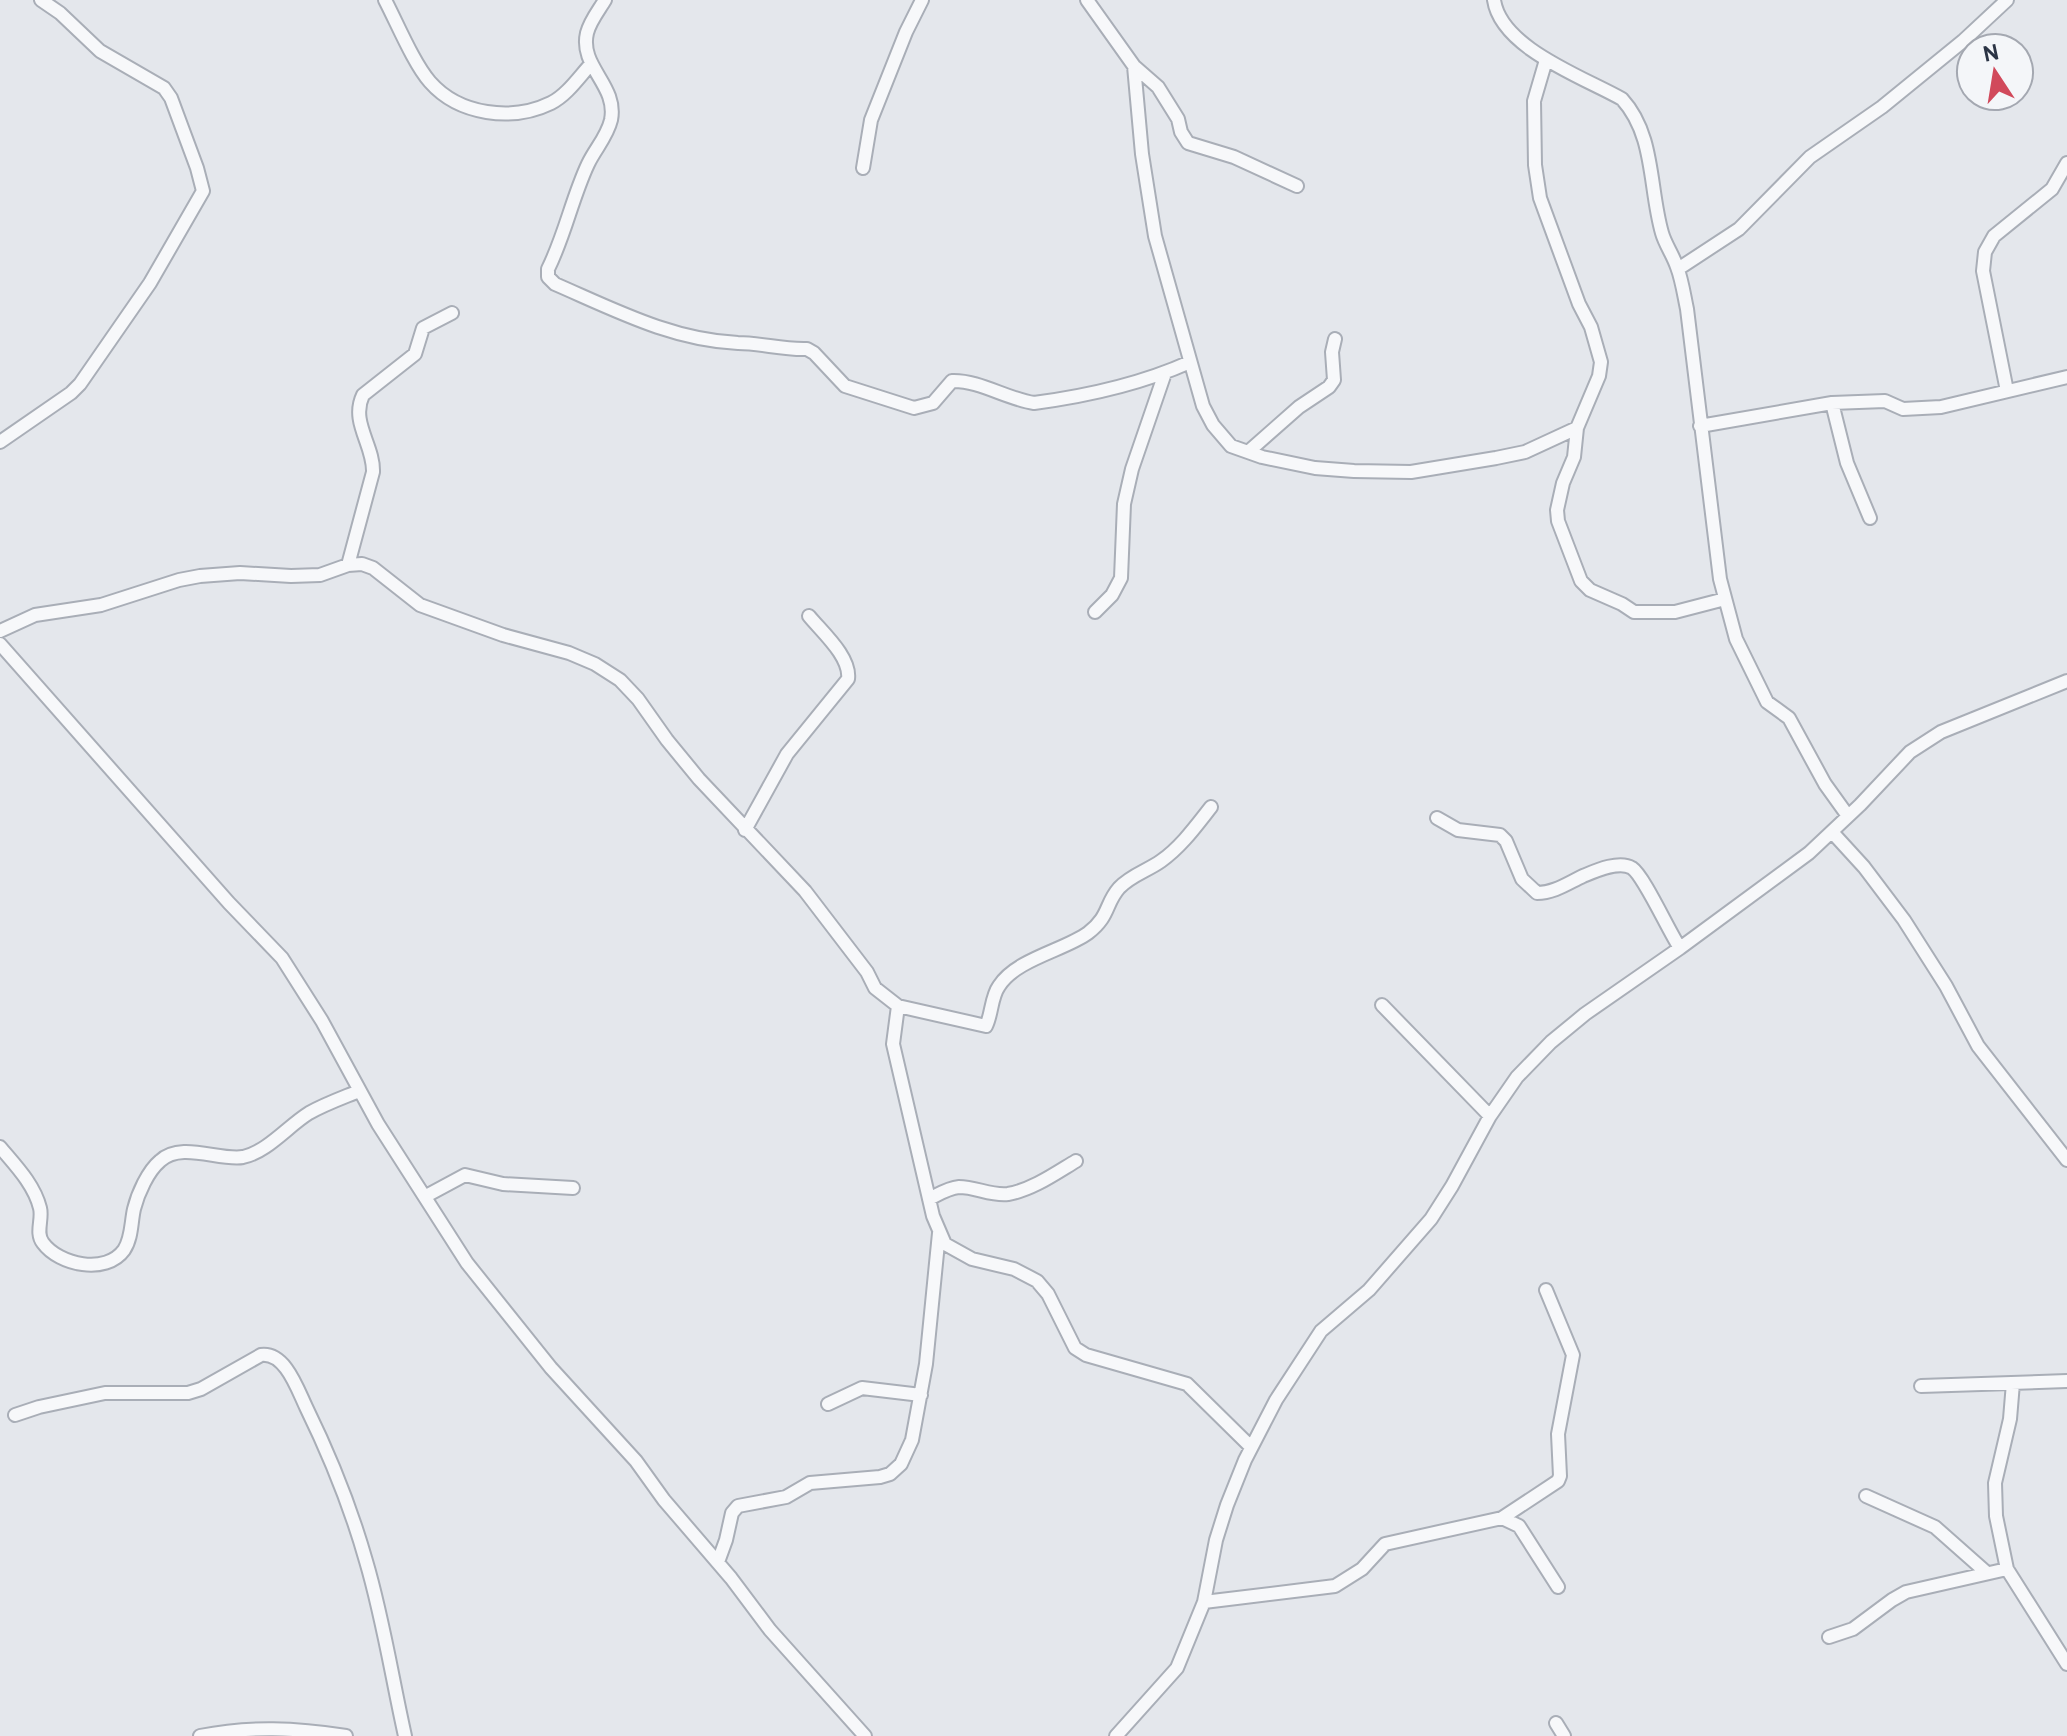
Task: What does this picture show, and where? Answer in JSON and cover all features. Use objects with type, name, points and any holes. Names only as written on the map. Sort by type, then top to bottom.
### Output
[{"type":"street","points":[[0,442],[80,384],[150,283],[203,191],[171,98],[164,88],[100,51],[60,13],[41,0]]},
{"type":"street","points":[[385,0],[427,80],[451,101],[472,109],[498,113],[529,111],[553,102],[591,64]]},
{"type":"street","points":[[605,0],[587,33],[587,52],[612,101],[611,119],[605,137],[589,161],[548,269],[548,277],[555,284],[658,329],[677,334],[727,343],[810,350],[845,386],[914,408],[933,403],[952,381],[963,381],[1034,403],[1075,397],[1165,373],[1190,362]]},
{"type":"street","points":[[863,168],[871,120],[922,0]]},
{"type":"street","points":[[1087,0],[1134,66],[1158,87],[1178,119],[1188,143],[1234,157],[1297,186]]},
{"type":"street","points":[[1494,0],[1503,25],[1546,60],[1622,99],[1631,108],[1650,159],[1662,233],[1678,269],[1693,350],[1700,426],[1725,599],[1736,639],[1767,702],[1789,718],[1825,784],[1848,816]]},
{"type":"street","points":[[1678,269],[1739,229],[1810,157],[1882,107],[1963,41],[2007,0]]},
{"type":"street","points":[[1546,60],[1534,101],[1535,165],[1540,198],[1579,304],[1591,327],[1601,362],[1599,376],[1577,428],[1574,457],[1563,483],[1557,510],[1558,521],[1581,581],[1590,590],[1634,612],[1675,612],[1725,599]]},
{"type":"street","points":[[1134,66],[1142,154],[1155,236],[1203,406],[1213,425],[1231,446],[1315,468],[1411,472],[1525,452],[1577,428]]},
{"type":"street","points":[[2007,391],[1983,271],[1985,252],[1994,236],[2052,189],[2067,163]]},
{"type":"street","points":[[348,565],[373,472],[373,460],[359,421],[359,403],[363,395],[415,354],[423,328],[452,313]]},
{"type":"street","points":[[1248,452],[1299,407],[1329,387],[1334,380],[1332,352],[1335,339]]},
{"type":"street","points":[[1095,612],[1112,595],[1121,578],[1124,504],[1165,373]]},
{"type":"street","points":[[1700,426],[1832,403],[1885,401],[1897,408],[1941,407],[2067,377]]},
{"type":"street","points":[[1832,403],[1847,463],[1870,518]]},
{"type":"street","points":[[0,631],[35,615],[122,600],[179,580],[240,573],[320,575],[348,565],[362,564],[373,568],[420,605],[503,635],[569,653],[595,664],[620,680],[745,830],[805,891],[867,972],[875,988],[898,1006],[986,1026],[998,986],[1049,951],[1076,940],[1098,924],[1107,914],[1121,886],[1160,862],[1181,843],[1211,807]]},
{"type":"street","points":[[745,830],[787,754],[848,679],[845,662],[809,616]]},
{"type":"street","points":[[0,644],[229,903],[282,958],[322,1021],[359,1091],[467,1263],[579,1400],[636,1461],[770,1630],[865,1736]]},
{"type":"street","points":[[1116,1736],[1177,1668],[1204,1602],[1216,1540],[1227,1505],[1251,1447],[1276,1400],[1321,1331],[1369,1290],[1431,1219],[1490,1116],[1517,1077],[1551,1042],[1585,1014],[1809,853],[1910,752],[1941,732],[2067,681]]},
{"type":"street","points":[[1437,818],[1458,830],[1500,835],[1506,841],[1522,879],[1537,893],[1547,893],[1599,870],[1622,865],[1632,868],[1646,885],[1665,926],[1680,948]]},
{"type":"street","points":[[1832,832],[1864,867],[1904,920],[1946,986],[1978,1046],[2067,1160]]},
{"type":"street","points":[[1382,1005],[1490,1116]]},
{"type":"street","points":[[898,1006],[893,1044],[929,1199],[945,1244],[962,1254],[1014,1269],[1037,1281],[1048,1294],[1075,1348],[1086,1355],[1187,1384],[1251,1447]]},
{"type":"street","points":[[0,1147],[19,1168],[40,1209],[41,1242],[71,1262],[105,1263],[124,1250],[135,1205],[145,1182],[161,1160],[172,1155],[192,1153],[246,1156],[309,1113],[359,1091]]},
{"type":"street","points":[[929,1199],[959,1187],[993,1195],[1011,1193],[1031,1186],[1076,1161]]},
{"type":"street","points":[[426,1196],[465,1175],[503,1184],[573,1188]]},
{"type":"street","points":[[718,1562],[732,1513],[738,1506],[786,1497],[810,1483],[890,1474],[901,1464],[912,1440],[921,1395],[939,1232]]},
{"type":"street","points":[[1204,1602],[1335,1586],[1362,1569],[1385,1544],[1502,1518],[1558,1481],[1558,1434],[1573,1355],[1546,1290]]},
{"type":"street","points":[[15,1415],[105,1393],[188,1393],[201,1389],[261,1355],[270,1354],[276,1358],[292,1379],[328,1451],[349,1508],[367,1563],[405,1736]]},
{"type":"street","points":[[1921,1386],[2067,1381]]},
{"type":"street","points":[[2013,1383],[2010,1419],[1995,1483],[1996,1516],[2007,1569],[2067,1664]]},
{"type":"street","points":[[828,1404],[862,1388],[921,1395]]},
{"type":"street","points":[[1866,1496],[1935,1527],[1987,1573]]},
{"type":"street","points":[[1502,1518],[1519,1526],[1558,1587]]},
{"type":"street","points":[[1829,1637],[1853,1629],[1906,1592],[2007,1569]]},
{"type":"street","points":[[1556,1723],[1564,1736]]},
{"type":"street","points":[[200,1736],[244,1729],[284,1728],[346,1736]]}]
